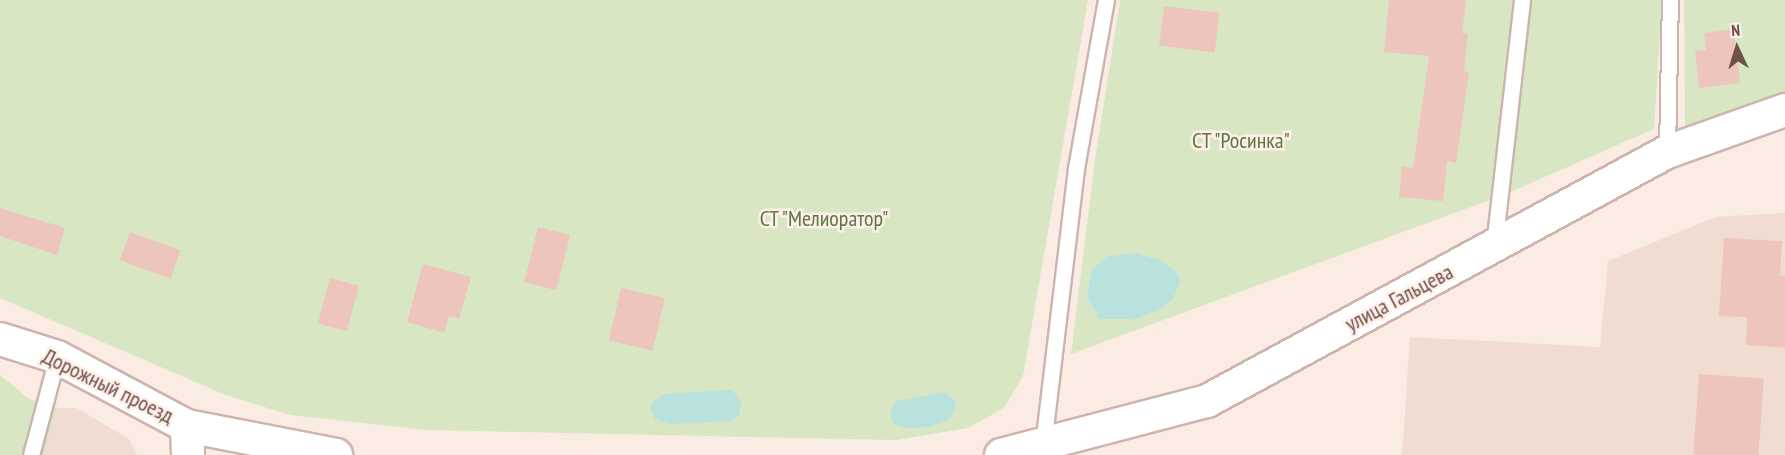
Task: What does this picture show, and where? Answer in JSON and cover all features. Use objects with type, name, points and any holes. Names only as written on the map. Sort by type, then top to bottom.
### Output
[{"type":"street","name":"улица Гальцева","points":[[1001,455],[1207,401],[1667,152],[1785,110]]},
{"type":"street","name":"Дорожный проезд","points":[[0,339],[57,357],[187,440]]},
{"type":"street","points":[[187,440],[336,455]]},
{"type":"lane","points":[[1043,445],[1076,168],[1106,0]]},
{"type":"lane","points":[[1494,246],[1522,0]]},
{"type":"lane","points":[[1667,152],[1670,0]]},
{"type":"lane","points":[[31,455],[57,357]]},
{"type":"shaded area","points":[[1785,213],[1785,455],[1402,455],[1410,337],[1600,347],[1608,261],[1716,217]]},
{"type":"shaded area","points":[[57,408],[77,408],[129,439],[137,455],[44,455]]},
{"type":"green space","name":"СТ \"Мелиоратор\"","points":[[0,0],[1088,0],[1023,376],[1004,408],[968,428],[896,440],[426,430],[290,415],[226,395],[0,298]]},
{"type":"green space","name":"СТ \"Росинка\"","points":[[1120,0],[1662,0],[1654,129],[1506,194],[1071,354],[1094,167]]},
{"type":"green space","points":[[1684,0],[1785,0],[1785,95],[1685,127]]},
{"type":"green space","points":[[0,375],[29,399],[57,408],[44,455],[0,455]]},
{"type":"water","points":[[1136,253],[1162,261],[1177,273],[1180,282],[1173,299],[1160,310],[1134,319],[1099,319],[1087,296],[1092,269],[1108,256]]},
{"type":"water","points":[[732,390],[741,401],[739,416],[731,421],[670,424],[655,419],[651,411],[651,403],[665,394]]},
{"type":"water","points":[[945,392],[955,401],[956,408],[948,420],[929,427],[906,428],[893,424],[890,413],[896,401]]},
{"type":"building","points":[[1389,0],[1466,0],[1462,33],[1468,34],[1464,71],[1469,72],[1456,163],[1447,161],[1443,201],[1399,197],[1402,166],[1413,168],[1429,56],[1384,52]]},
{"type":"building","points":[[1164,6],[1220,13],[1215,53],[1159,46]]},
{"type":"building","points":[[1734,29],[1740,83],[1699,88],[1695,51],[1706,50],[1704,33]]},
{"type":"building","points":[[0,208],[65,228],[57,255],[0,236]]},
{"type":"building","points":[[538,227],[570,235],[556,290],[524,282]]},
{"type":"building","points":[[130,232],[181,250],[170,279],[120,260]]},
{"type":"building","points":[[1724,238],[1782,241],[1780,275],[1785,276],[1785,348],[1746,345],[1747,317],[1719,316]]},
{"type":"building","points":[[423,264],[471,277],[459,319],[449,316],[444,333],[407,322]]},
{"type":"building","points":[[330,278],[359,286],[347,331],[318,323]]},
{"type":"building","points":[[621,288],[665,298],[653,351],[609,341]]},
{"type":"building","points":[[1699,374],[1764,379],[1758,455],[1693,455]]}]
